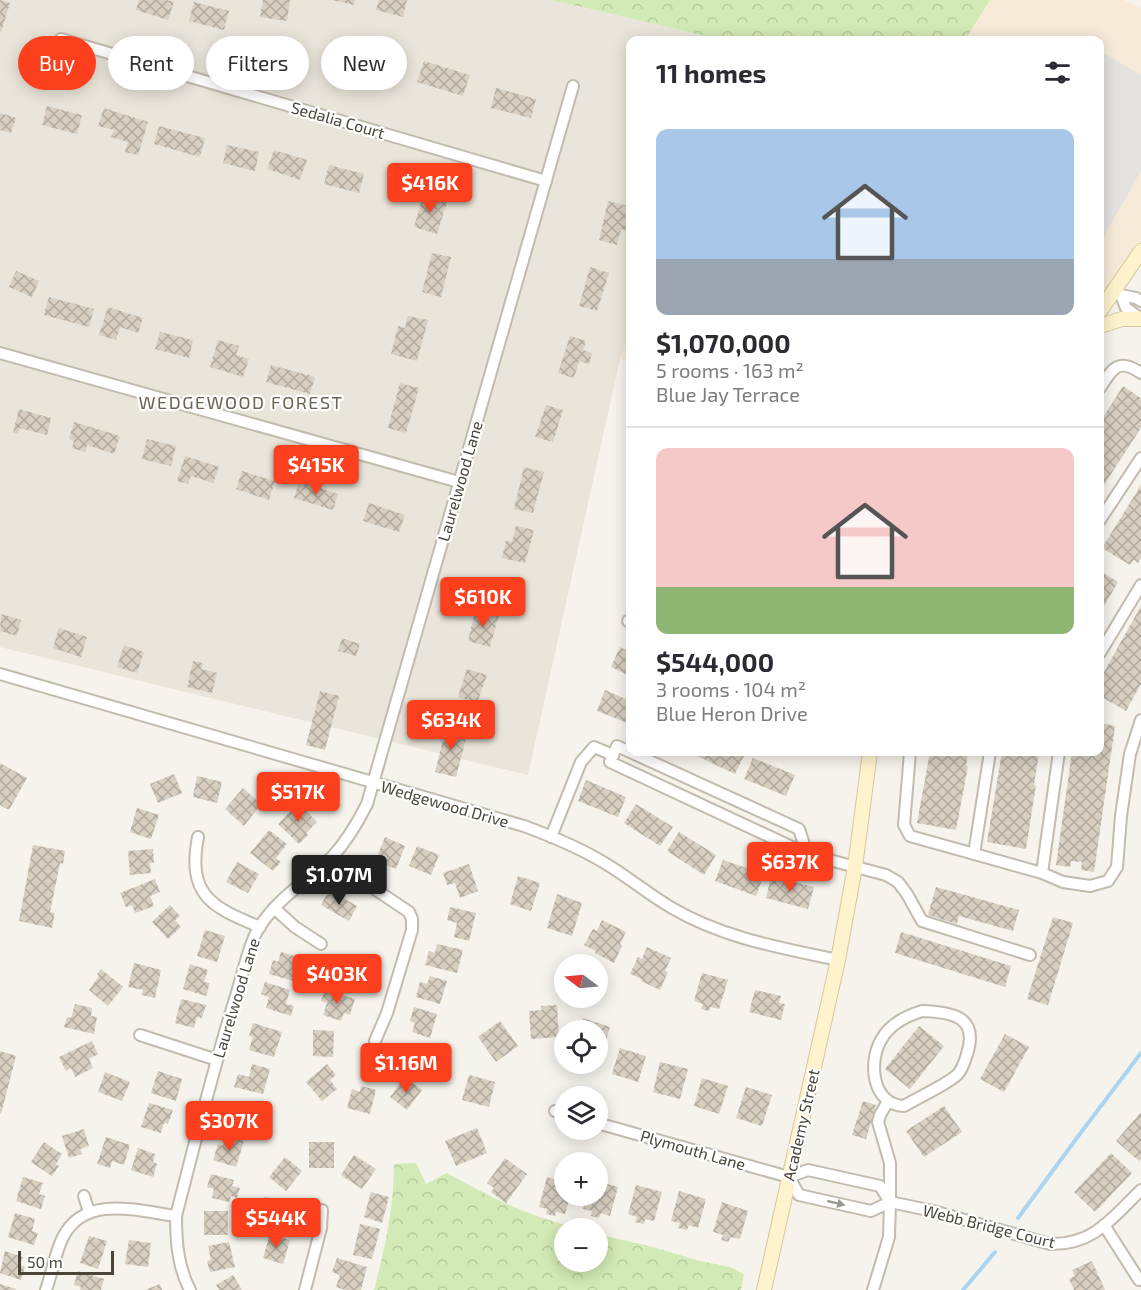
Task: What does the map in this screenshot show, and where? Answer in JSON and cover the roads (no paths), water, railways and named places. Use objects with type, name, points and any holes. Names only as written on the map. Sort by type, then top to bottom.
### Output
[{"type":"street","name":"Sedalia Court","points":[[96,49],[546,181]]},
{"type":"street","name":"Laurelwood Lane","points":[[190,1290],[180,1262],[176,1238],[176,1216],[217,1060],[256,933],[290,891],[330,859],[346,842],[367,804],[573,86]]},
{"type":"street","points":[[1104,306],[1117,292],[1141,251]]},
{"type":"street","points":[[1117,292],[1141,301]]},
{"type":"street","points":[[1117,292],[1126,308],[1140,319]]},
{"type":"street","points":[[1104,325],[1122,319],[1140,319]]},
{"type":"street","points":[[0,352],[459,482]]},
{"type":"street","points":[[1104,382],[1113,368],[1118,366],[1133,367],[1141,373]]},
{"type":"street","points":[[1104,514],[1141,459]]},
{"type":"street","points":[[1104,645],[1141,585]]},
{"type":"street","name":"Wedgewood Drive","points":[[0,674],[524,826],[603,862],[673,908],[721,931],[763,944],[838,960]]},
{"type":"street","points":[[910,756],[904,825],[910,836],[1042,873],[1063,882],[1090,886],[1108,881],[1117,867],[1130,754],[1141,720]]},
{"type":"street","points":[[626,750],[617,746],[610,762],[807,854],[886,875],[898,882],[922,921],[1030,955]]},
{"type":"street","points":[[551,837],[581,762],[594,747],[613,755]]},
{"type":"street","points":[[639,756],[800,830],[807,854]]},
{"type":"street","name":"Academy Street","points":[[764,1290],[838,960],[855,867],[869,756]]},
{"type":"street","points":[[974,854],[989,756]]},
{"type":"street","points":[[1042,873],[1058,756]]},
{"type":"street","points":[[198,837],[194,867],[203,893],[223,910],[260,927]]},
{"type":"street","points":[[330,859],[414,909],[412,930],[387,1013],[375,1041]]},
{"type":"street","points":[[274,908],[321,944]]},
{"type":"street","points":[[922,1011],[955,1016],[965,1022],[970,1030],[971,1041],[957,1075],[904,1106],[888,1101],[877,1090],[874,1076],[877,1049],[888,1030],[907,1016],[922,1011]]},
{"type":"street","points":[[140,1035],[217,1060]]},
{"type":"street","points":[[873,1290],[889,1237],[890,1163],[878,1122],[888,1101]]},
{"type":"street","name":"Plymouth Lane","points":[[608,1126],[789,1177]]},
{"type":"street","points":[[789,1177],[808,1170],[880,1186],[890,1202]]},
{"type":"street","name":"Webb Bridge Court","points":[[789,1177],[799,1195],[872,1211],[890,1202],[933,1210],[1050,1244],[1064,1244],[1092,1235],[1141,1190]]},
{"type":"street","points":[[84,1196],[89,1212]]},
{"type":"street","points":[[46,1290],[64,1236],[71,1226],[89,1212],[103,1208],[115,1208],[176,1216]]},
{"type":"street","points":[[305,1290],[319,1236],[322,1210]]},
{"type":"street","points":[[1104,1225],[1140,1280]]},
{"type":"waterway","points":[[1018,1218],[1141,1053]]},
{"type":"waterway","points":[[963,1290],[995,1252]]},
{"type":"district","name":"WEDGEWOOD FOREST","points":[[241,403]]}]
